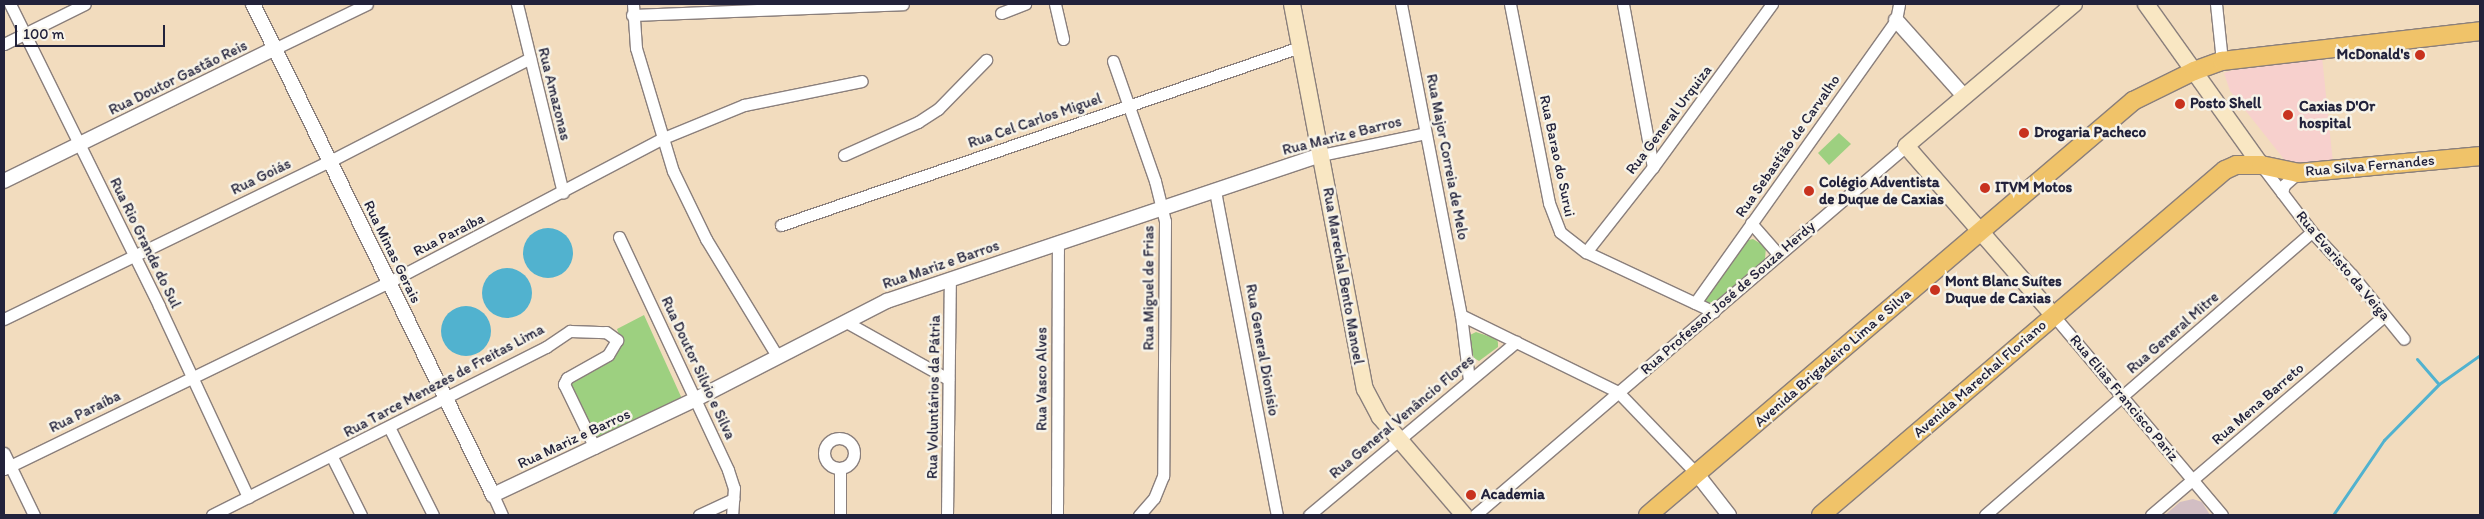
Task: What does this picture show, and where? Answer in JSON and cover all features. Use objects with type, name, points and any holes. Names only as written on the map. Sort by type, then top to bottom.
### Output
[{"type":"main road","name":"Rua Marechal Bento Manoel","points":[[1292,4],[1365,389],[1374,408],[1398,439],[1464,515]]},
{"type":"main road","name":"Rua Professor José de Souza Herdy","points":[[1906,146],[2074,4]]},
{"type":"main road","name":"Rua Evaristo da Veiga","points":[[2146,4],[2261,165]]},
{"type":"main road","name":"Avenida Brigadeiro Lima e Silva","points":[[1648,515],[2133,101],[2194,71],[2222,61],[2480,31]]},
{"type":"main road","name":"Rua Elias Francisco Pariz","points":[[1906,146],[1982,230],[2054,316]]},
{"type":"main road","name":"Rua Silva Fernandes","points":[[2261,165],[2298,173],[2480,156]]},
{"type":"main road","name":"Avenida Marechal Floriano","points":[[1820,515],[2221,173],[2236,165],[2261,165]]},
{"type":"street","name":"Rua Rio Grande do Sul","points":[[10,4],[193,376],[248,497]]},
{"type":"street","points":[[4,44],[85,4]]},
{"type":"street","name":"Rua Minas Gerais","points":[[253,4],[502,515]]},
{"type":"street","name":"Rua Doutor Gastão Reis","points":[[4,182],[367,4]]},
{"type":"street","name":"Rua Amazonas","points":[[516,4],[563,192]]},
{"type":"street","points":[[777,356],[696,223],[661,139],[636,48],[633,9],[903,4]]},
{"type":"street","points":[[1001,13],[1025,4]]},
{"type":"street","points":[[1055,4],[1063,39]]},
{"type":"street","name":"Rua Major Correia de Melo","points":[[1401,4],[1461,315],[1469,380]]},
{"type":"street","name":"Rua Barao do Surui","points":[[1510,4],[1553,220],[1570,243],[1714,312]]},
{"type":"street","points":[[1622,4],[1653,167]]},
{"type":"street","name":"Rua General Urquiza","points":[[1586,252],[1653,167],[1772,4]]},
{"type":"street","points":[[2216,4],[2222,61]]},
{"type":"street","points":[[1899,9],[1964,96]]},
{"type":"street","name":"Rua Sebastião de Carvalho","points":[[1696,303],[1899,9]]},
{"type":"street","name":"Rua Cel Carlos Miguel","points":[[781,225],[1300,47]]},
{"type":"street","name":"Rua Goiás","points":[[4,319],[330,161],[530,58]]},
{"type":"street","points":[[844,155],[938,109],[986,60]]},
{"type":"street","name":"Rua Miguel de Frias","points":[[1113,61],[1163,209],[1163,476],[1154,498],[1139,515]]},
{"type":"street","name":"Rua Paraíba","points":[[7,467],[389,282],[661,139],[744,105],[862,80]]},
{"type":"street","name":"Rua Mariz e Barros","points":[[493,495],[696,399],[887,301],[950,278],[1163,209],[1321,155],[1425,133]]},
{"type":"street","name":"Rua Professor José de Souza Herdy","points":[[1475,515],[1906,146]]},
{"type":"street","name":"Rua Evaristo da Veiga","points":[[2261,165],[2312,232],[2404,339]]},
{"type":"street","points":[[2282,193],[2284,185],[2298,173]]},
{"type":"street","name":"Rua General Dionísio","points":[[1215,191],[1278,515]]},
{"type":"street","points":[[1751,223],[1778,254]]},
{"type":"street","name":"Rua General Mitre","points":[[1985,515],[2312,232]]},
{"type":"street","name":"Rua Doutor Silvio e Silva","points":[[619,237],[696,399],[732,480],[732,515]]},
{"type":"street","name":"Rua Vasco Alves","points":[[1057,515],[1058,242]]},
{"type":"street","name":"Rua Voluntários da Pátria","points":[[947,515],[950,278]]},
{"type":"street","points":[[1461,315],[1618,392],[1697,474],[1729,515]]},
{"type":"street","name":"Rua Elias Francisco Pariz","points":[[2054,316],[2222,515]]},
{"type":"street","name":"Rua Mena Barreto","points":[[2151,515],[2384,316]]},
{"type":"street","points":[[846,322],[948,379]]},
{"type":"street","name":"Rua Tarce Menezes de Freitas Lima","points":[[212,515],[546,347],[570,331],[611,334],[617,340],[611,352],[567,378],[564,384],[595,448]]},
{"type":"street","name":"Rua General Venâncio Flores","points":[[1309,515],[1516,342]]},
{"type":"street","points":[[389,427],[433,515]]},
{"type":"street","points":[[4,453],[7,467],[34,515]]},
{"type":"street","points":[[332,456],[361,515]]},
{"type":"street","points":[[840,469],[840,515]]},
{"type":"street","points":[[699,515],[733,499]]},
{"type":"shaded area","name":"Caxias D'Or hospital","points":[[2322,57],[2333,163],[2287,163],[2230,91],[2224,73],[2245,66]]},
{"type":"shaded area","points":[[2193,499],[2202,502],[2210,515],[2165,515],[2180,502]]},
{"type":"green space","points":[[1839,133],[1851,144],[1829,165],[1818,153]]},
{"type":"green space","points":[[1753,239],[1766,247],[1765,259],[1715,302],[1708,303],[1704,298],[1745,241]]},
{"type":"green space","points":[[644,315],[683,401],[598,442],[567,383],[620,338],[617,329]]},
{"type":"green space","points":[[1476,332],[1497,339],[1498,343],[1498,347],[1479,361],[1474,358],[1470,345],[1470,335]]},
{"type":"water","points":[[548,228],[562,232],[569,239],[573,253],[569,267],[562,274],[548,278],[534,274],[527,267],[523,253],[527,239],[534,232]]},
{"type":"water","points":[[507,268],[521,272],[528,279],[532,293],[528,307],[521,314],[507,318],[493,314],[486,307],[482,293],[486,279],[493,272]]},
{"type":"water","points":[[466,306],[480,310],[487,317],[491,331],[487,345],[480,352],[466,356],[452,352],[445,345],[441,331],[445,317],[452,310]]},
{"type":"waterway","points":[[2333,515],[2384,440],[2439,384],[2480,355]]},
{"type":"waterway","points":[[2417,359],[2439,384]]},
{"type":"place","name":"McDonald's","points":[[2420,55]]},
{"type":"place","name":"Posto Shell","points":[[2180,104]]},
{"type":"place","name":"Caxias D'Or hospital","points":[[2288,115]]},
{"type":"place","name":"Drogaria Pacheco","points":[[2024,133]]},
{"type":"place","name":"ITVM Motos","points":[[1985,188]]},
{"type":"place","name":"Colégio Adventista de Duque de Caxias","points":[[1809,191]]},
{"type":"place","name":"Mont Blanc Suítes Duque de Caxias","points":[[1935,290]]},
{"type":"place","name":"Academia","points":[[1471,495]]}]
